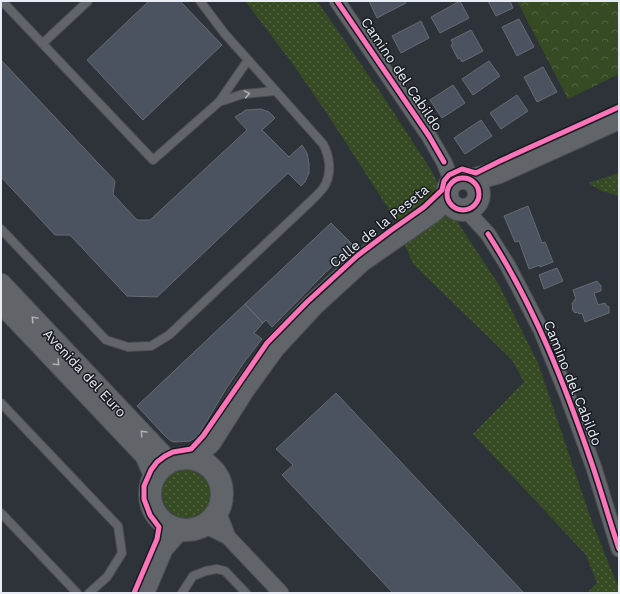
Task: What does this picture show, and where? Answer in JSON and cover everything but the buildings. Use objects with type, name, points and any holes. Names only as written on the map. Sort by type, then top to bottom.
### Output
[{"type":"main road","name":"Calle de la Peseta","points":[[200,461],[242,390],[270,353],[312,305],[362,260],[497,173],[619,118]]},
{"type":"main road","points":[[180,458],[200,461],[217,475],[222,488],[222,500],[211,518],[194,529],[172,526],[157,515],[152,503],[150,491],[162,469],[180,458]]},
{"type":"main road","points":[[143,593],[172,526]]},
{"type":"street","name":"Camino del Cabildo","points":[[337,1],[429,136],[444,162],[460,196],[488,234],[508,266],[541,330],[571,404],[594,468],[619,549]]},
{"type":"street","name":"Avenida del Euro","points":[[1,283],[162,469]]},
{"type":"street","name":"Avenida del Euro","points":[[1,304],[145,456],[150,470],[162,469]]},
{"type":"street","points":[[211,518],[281,593]]},
{"type":"lane","points":[[2,1],[153,160],[219,102],[248,60]]},
{"type":"lane","points":[[43,43],[88,1]]},
{"type":"lane","points":[[1,229],[106,340],[128,347],[151,346],[169,335],[312,200],[326,183],[330,169],[327,152],[323,144],[225,34],[200,1]]},
{"type":"lane","points":[[219,102],[244,94],[275,91]]},
{"type":"lane","points":[[1,403],[118,526],[122,553],[107,577],[89,593]]},
{"type":"lane","points":[[1,513],[76,593]]},
{"type":"lane","points":[[182,593],[193,576],[217,569],[225,571],[246,593]]},
{"type":"green space","points":[[245,1],[317,1],[381,93],[431,170],[460,226],[499,285],[538,363],[592,522],[619,589],[619,593],[587,593],[597,583],[586,555],[473,434],[524,382],[512,360],[413,264],[393,216],[326,112],[292,63]]},
{"type":"green space","points":[[517,1],[619,1],[619,74],[568,99]]},
{"type":"green space","points":[[619,173],[619,196],[602,191],[588,183]]},
{"type":"green space","points":[[188,467],[202,471],[210,479],[214,493],[210,507],[202,515],[188,519],[174,515],[166,507],[162,493],[166,479],[174,471]]},
{"type":"cycle path","points":[[337,1],[429,136],[444,162]]},
{"type":"cycle path","points":[[134,593],[157,539],[159,527],[150,515],[144,499],[144,486],[151,470],[157,462],[165,456],[173,452],[191,449],[203,436],[267,343],[307,302],[357,256],[424,207],[442,190],[444,181],[449,175],[462,169],[476,173],[619,107]]},
{"type":"cycle path","points":[[460,178],[466,178],[475,182],[479,194],[475,206],[466,210],[460,210],[451,206],[447,197],[447,191],[451,182],[460,178]]},
{"type":"cycle path","points":[[488,234],[520,290],[548,347],[593,467],[619,549]]}]
